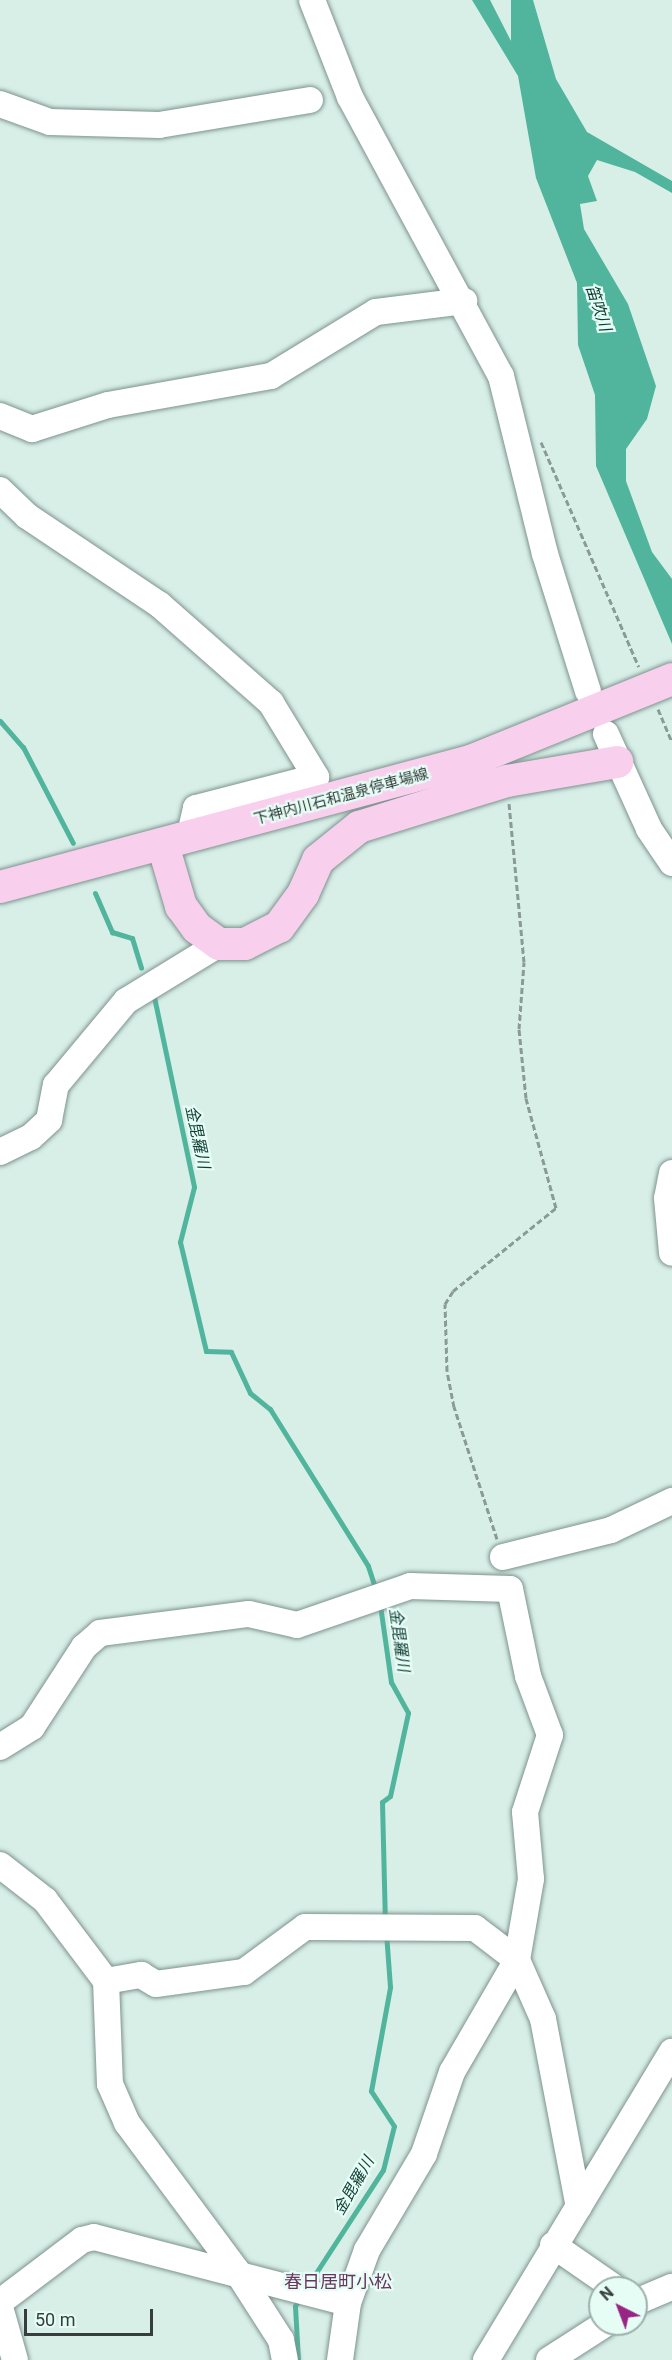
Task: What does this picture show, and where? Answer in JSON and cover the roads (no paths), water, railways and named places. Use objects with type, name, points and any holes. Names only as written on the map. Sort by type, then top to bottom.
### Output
[{"type":"main road","name":"下神内川石和温泉停車場線","points":[[0,886],[176,842],[473,760],[657,686]]},
{"type":"main road","points":[[176,842],[180,906],[219,944],[245,944],[279,927],[303,894],[318,860],[359,827],[611,748]]},
{"type":"street","points":[[312,0],[350,97],[464,301],[501,376],[551,576],[588,691]]},
{"type":"street","points":[[0,104],[50,122],[159,125],[310,99]]},
{"type":"street","points":[[0,416],[32,429],[108,405],[270,376],[376,312],[464,301]]},
{"type":"street","points":[[0,490],[27,516],[160,605],[271,704],[316,777],[196,808],[176,842]]},
{"type":"street","points":[[611,748],[672,863]]},
{"type":"street","points":[[0,1152],[31,1137],[49,1120],[56,1086],[126,1002],[219,944]]},
{"type":"street","points":[[672,1173],[667,1198],[672,1253]]},
{"type":"street","points":[[503,1557],[611,1530],[672,1501]]},
{"type":"street","points":[[0,1747],[32,1727],[84,1647],[100,1633],[249,1614],[297,1625],[410,1586],[510,1589],[528,1676],[550,1734],[525,1812],[531,1879],[517,1960],[452,2072],[424,2154],[366,2250],[348,2303],[340,2360]]},
{"type":"street","points":[[0,1865],[45,1900],[106,1981],[110,2085],[127,2123],[236,2270],[281,2340],[285,2360]]},
{"type":"street","points":[[106,1981],[141,1976],[156,1984],[244,1972],[305,1927],[475,1928],[517,1960],[543,2019],[579,2207]]},
{"type":"street","points":[[486,2360],[553,2245],[579,2207],[672,2052]]},
{"type":"street","points":[[0,2302],[82,2240],[94,2237],[236,2270],[348,2303]]},
{"type":"street","points":[[553,2245],[598,2276]]},
{"type":"street","points":[[648,2298],[672,2288]]},
{"type":"street","points":[[0,2307],[15,2360]]},
{"type":"street","points":[[549,2360],[588,2335]]},
{"type":"water","name":"笛吹川","points":[[472,0],[490,0],[511,41],[511,0],[533,0],[556,79],[587,132],[672,181],[672,193],[635,172],[597,160],[588,176],[597,201],[580,204],[584,229],[628,304],[656,386],[647,419],[626,449],[626,481],[652,552],[672,579],[672,644],[596,466],[595,395],[578,345],[577,283],[536,178],[518,76]]},
{"type":"waterway","name":"金毘羅川","points":[[0,721],[23,747],[73,843]]},
{"type":"waterway","name":"金毘羅川","points":[[95,893],[112,932],[132,938],[141,968]]},
{"type":"waterway","name":"金毘羅川","points":[[153,992],[194,1187],[180,1242],[206,1351],[231,1352],[250,1393],[270,1409],[368,1566],[376,1590]]},
{"type":"waterway","name":"金毘羅川","points":[[380,1605],[391,1682],[408,1713],[390,1796],[382,1802],[385,1921]]},
{"type":"waterway","name":"金毘羅川","points":[[308,2285],[383,2170],[394,2126],[371,2091],[390,1987],[386,1933]]},
{"type":"waterway","name":"金毘羅川","points":[[298,2360],[295,2306],[300,2298]]},
{"type":"district","name":"春日居町小松","points":[[338,2282]]}]
